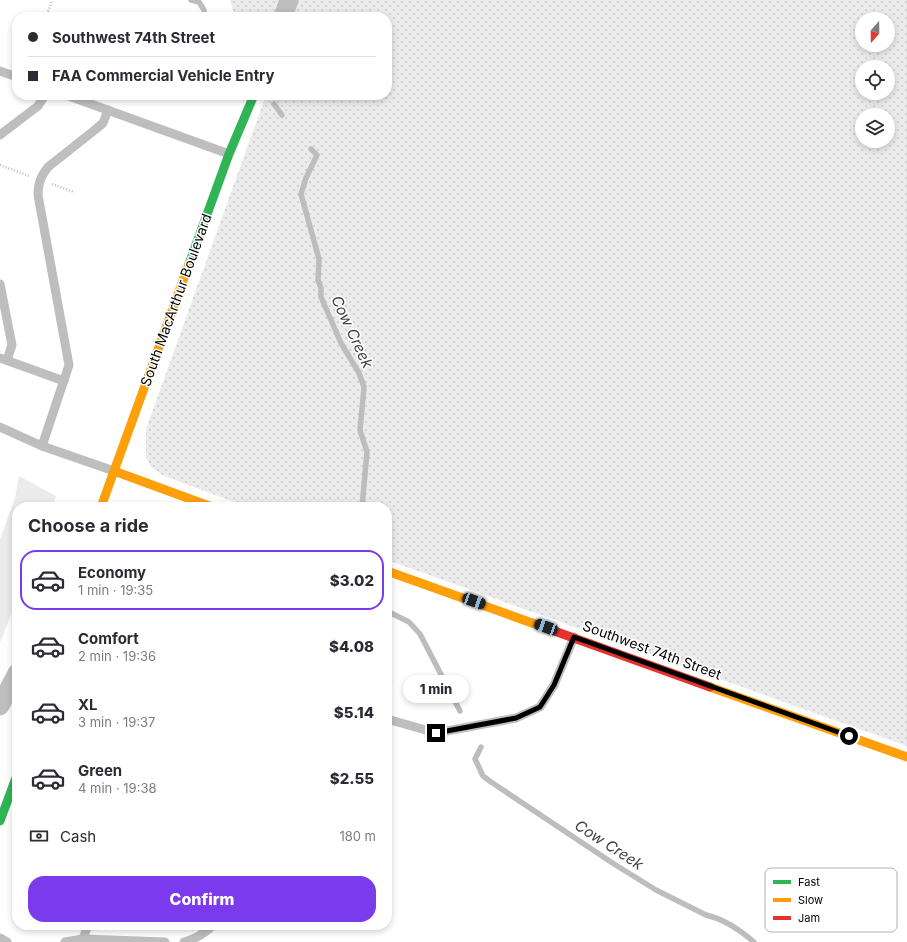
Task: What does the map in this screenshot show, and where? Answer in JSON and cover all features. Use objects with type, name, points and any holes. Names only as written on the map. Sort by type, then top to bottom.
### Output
[{"type":"street","points":[[285,12],[289,0]]},
{"type":"street","name":"South MacArthur Boulevard","points":[[104,502],[229,154],[252,100]]},
{"type":"street","points":[[114,471],[198,502]]},
{"type":"street","name":"Southwest 74th Street","points":[[392,573],[907,757]]},
{"type":"street","points":[[0,706],[12,683]]},
{"type":"street","points":[[0,821],[12,789]]},
{"type":"lane","points":[[0,71],[12,75]]},
{"type":"lane","points":[[0,135],[38,106],[42,100]]},
{"type":"lane","points":[[80,100],[229,154]]},
{"type":"lane","points":[[42,446],[69,365],[69,358],[38,195],[38,186],[42,174],[48,167],[103,123],[108,110]]},
{"type":"lane","points":[[0,284],[11,340],[10,350],[3,359],[64,381]]},
{"type":"lane","points":[[0,427],[42,446],[114,471]]},
{"type":"lane","points":[[392,720],[436,733],[516,718],[540,707],[554,685],[574,637]]},
{"type":"lane","points":[[83,939],[86,930]]},
{"type":"lane","points":[[184,942],[203,935],[208,930]]},
{"type":"lane","points":[[0,938],[7,942]]},
{"type":"lane","points":[[65,942],[83,939],[165,942]]},
{"type":"path","points":[[48,12],[52,0]]},
{"type":"shaded area","points":[[230,0],[907,0],[907,746],[392,562],[392,502],[234,502],[164,476],[151,467],[146,457],[146,429],[264,100],[392,100],[392,12],[234,12]]},
{"type":"shaded area","points":[[19,476],[56,496],[54,502],[14,502]]},
{"type":"shaded area","points":[[12,506],[12,612],[0,643],[0,539]]},
{"type":"waterway","name":"Cow Creek","points":[[191,0],[199,2],[204,12]]},
{"type":"waterway","name":"Cow Creek","points":[[274,104],[282,115]]},
{"type":"waterway","name":"Cow Creek","points":[[311,149],[317,155],[306,178],[301,194],[319,259],[318,280],[321,288],[321,297],[341,343],[359,373],[364,387],[360,430],[367,452],[362,502]]},
{"type":"waterway","name":"Cow Creek","points":[[392,614],[409,622],[420,634],[460,711]]},
{"type":"waterway","name":"Cow Creek","points":[[481,747],[475,759],[483,776],[491,782],[614,864],[656,890],[706,915],[725,922],[754,942]]},
{"type":"traffic: fast","points":[[189,264],[229,154],[252,100]]},
{"type":"traffic: fast","points":[[0,821],[12,789]]},
{"type":"traffic: slow","points":[[103,502],[189,264]]},
{"type":"traffic: slow","points":[[114,471],[198,502]]},
{"type":"traffic: slow","points":[[392,573],[546,628]]},
{"type":"traffic: slow","points":[[710,687],[907,757]]},
{"type":"traffic: jam","points":[[546,628],[710,687]]},
{"type":"route","points":[[436,733],[516,718],[540,707],[554,685],[574,637],[849,736]]}]
